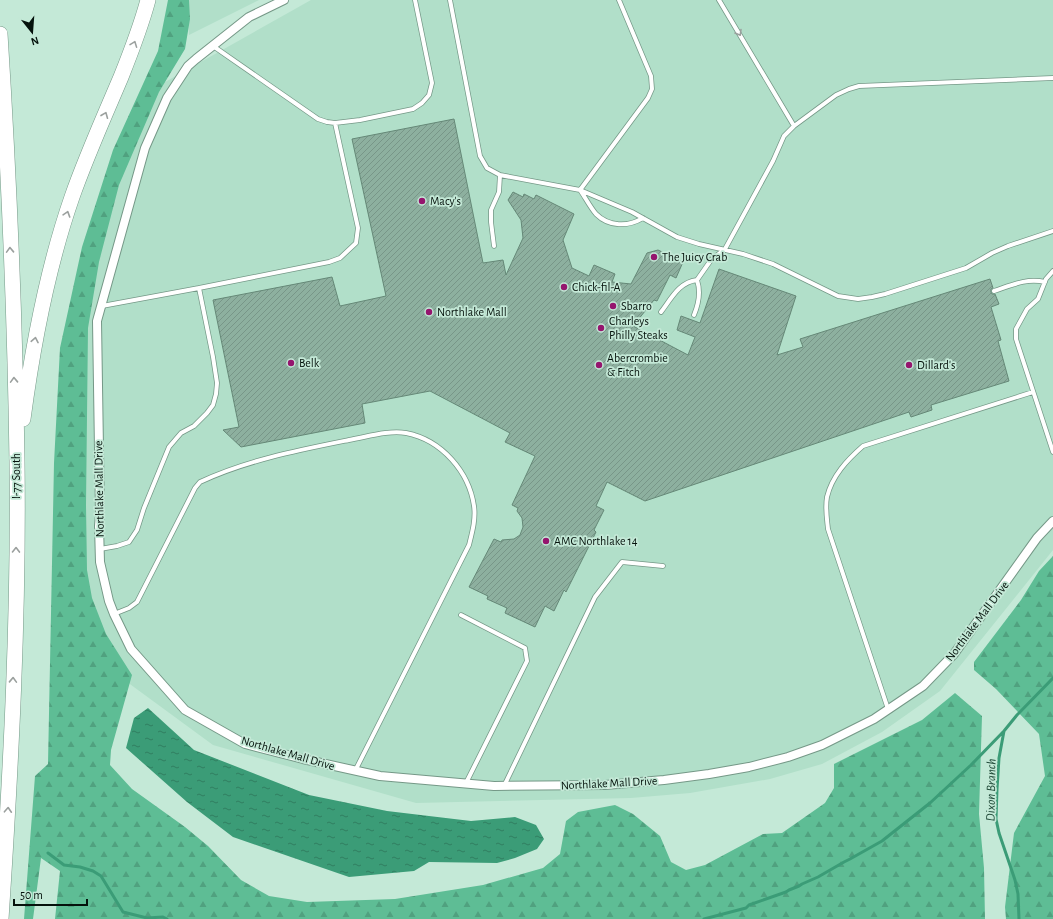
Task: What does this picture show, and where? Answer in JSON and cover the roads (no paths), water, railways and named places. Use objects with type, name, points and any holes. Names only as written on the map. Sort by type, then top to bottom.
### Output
[{"type":"highway","points":[[17,461],[34,345],[49,277],[63,225],[81,173],[135,41],[148,0]]},
{"type":"highway","name":"I-77 South","points":[[0,34],[10,230],[17,461],[11,731],[2,919]]},
{"type":"street","name":"Northlake Mall Drive","points":[[284,0],[249,17],[212,46],[188,66],[166,98],[142,157],[97,321],[100,562],[109,600],[131,649],[185,710],[245,744],[380,776],[504,786],[605,784],[656,781],[749,767],[788,757],[822,745],[874,719],[923,686],[954,654],[1037,538],[1053,521]]},
{"type":"lane","points":[[212,46],[318,119],[327,122],[335,123],[360,120],[413,109],[422,103],[429,95],[432,83],[415,0]]},
{"type":"lane","points":[[450,0],[480,156],[487,168],[500,175],[580,190],[632,212],[677,237],[699,244],[725,249],[773,264],[838,296],[858,299],[885,294],[966,268],[992,253],[1008,246],[1053,231]]},
{"type":"lane","points":[[580,190],[648,98],[652,88],[651,76],[619,0]]},
{"type":"lane","points":[[719,0],[794,126]]},
{"type":"lane","points":[[661,312],[683,284],[697,280],[711,260],[725,249],[773,161],[784,136],[794,126],[836,95],[859,86],[1053,78]]},
{"type":"lane","points":[[101,306],[199,288],[340,258],[356,243],[358,228],[335,123]]},
{"type":"lane","points":[[494,246],[491,210],[499,192],[500,175]]},
{"type":"lane","points":[[580,190],[596,214],[614,224],[625,225],[636,223],[643,218]]},
{"type":"lane","points":[[1053,271],[1045,282],[1038,299],[1028,309],[1016,329],[1016,339],[1053,452]]},
{"type":"lane","points":[[694,315],[700,292],[697,280]]},
{"type":"lane","points":[[994,291],[1027,280],[1045,282]]},
{"type":"lane","points":[[100,549],[129,542],[137,530],[144,508],[169,447],[182,433],[194,426],[213,405],[217,383],[199,288]]},
{"type":"lane","points":[[889,709],[869,655],[828,529],[826,512],[827,498],[834,480],[842,467],[863,446],[1033,392]]},
{"type":"lane","points":[[114,614],[129,608],[137,602],[195,488],[200,482],[268,458],[390,432],[407,433],[426,440],[448,454],[459,469],[469,487],[475,507],[474,525],[469,545],[355,771]]},
{"type":"lane","points":[[504,786],[595,597],[622,562],[663,566]]},
{"type":"lane","points":[[460,615],[524,648],[527,661],[466,783]]},
{"type":"water","points":[[148,708],[194,750],[309,795],[387,811],[471,821],[515,817],[536,825],[544,839],[537,849],[515,858],[497,863],[429,862],[414,871],[349,877],[233,837],[187,802],[126,748],[134,718]]},
{"type":"waterway","points":[[704,919],[746,908],[749,905],[786,892],[818,877],[882,841],[930,803],[971,765],[1053,678]]},
{"type":"waterway","name":"Dixon Branch","points":[[1004,731],[999,758],[996,819],[999,833],[1015,880],[1018,894],[1019,919]]},
{"type":"waterway","points":[[48,853],[64,865],[80,867],[93,871],[101,876],[123,912],[147,918],[163,917],[167,919]]},
{"type":"place","name":"Macy's","points":[[422,201]]},
{"type":"place","name":"The Juicy Crab","points":[[654,257]]},
{"type":"place","name":"Chick-fil-A","points":[[564,287]]},
{"type":"place","name":"Sbarro","points":[[613,306]]},
{"type":"place","name":"Northlake Mall","points":[[429,312]]},
{"type":"place","name":"Charleys Philly Steaks","points":[[601,328]]},
{"type":"place","name":"Belk","points":[[291,363]]},
{"type":"place","name":"Abercrombie & Fitch","points":[[599,365]]},
{"type":"place","name":"Dillard's","points":[[909,365]]},
{"type":"place","name":"AMC Northlake 14","points":[[546,541]]}]
